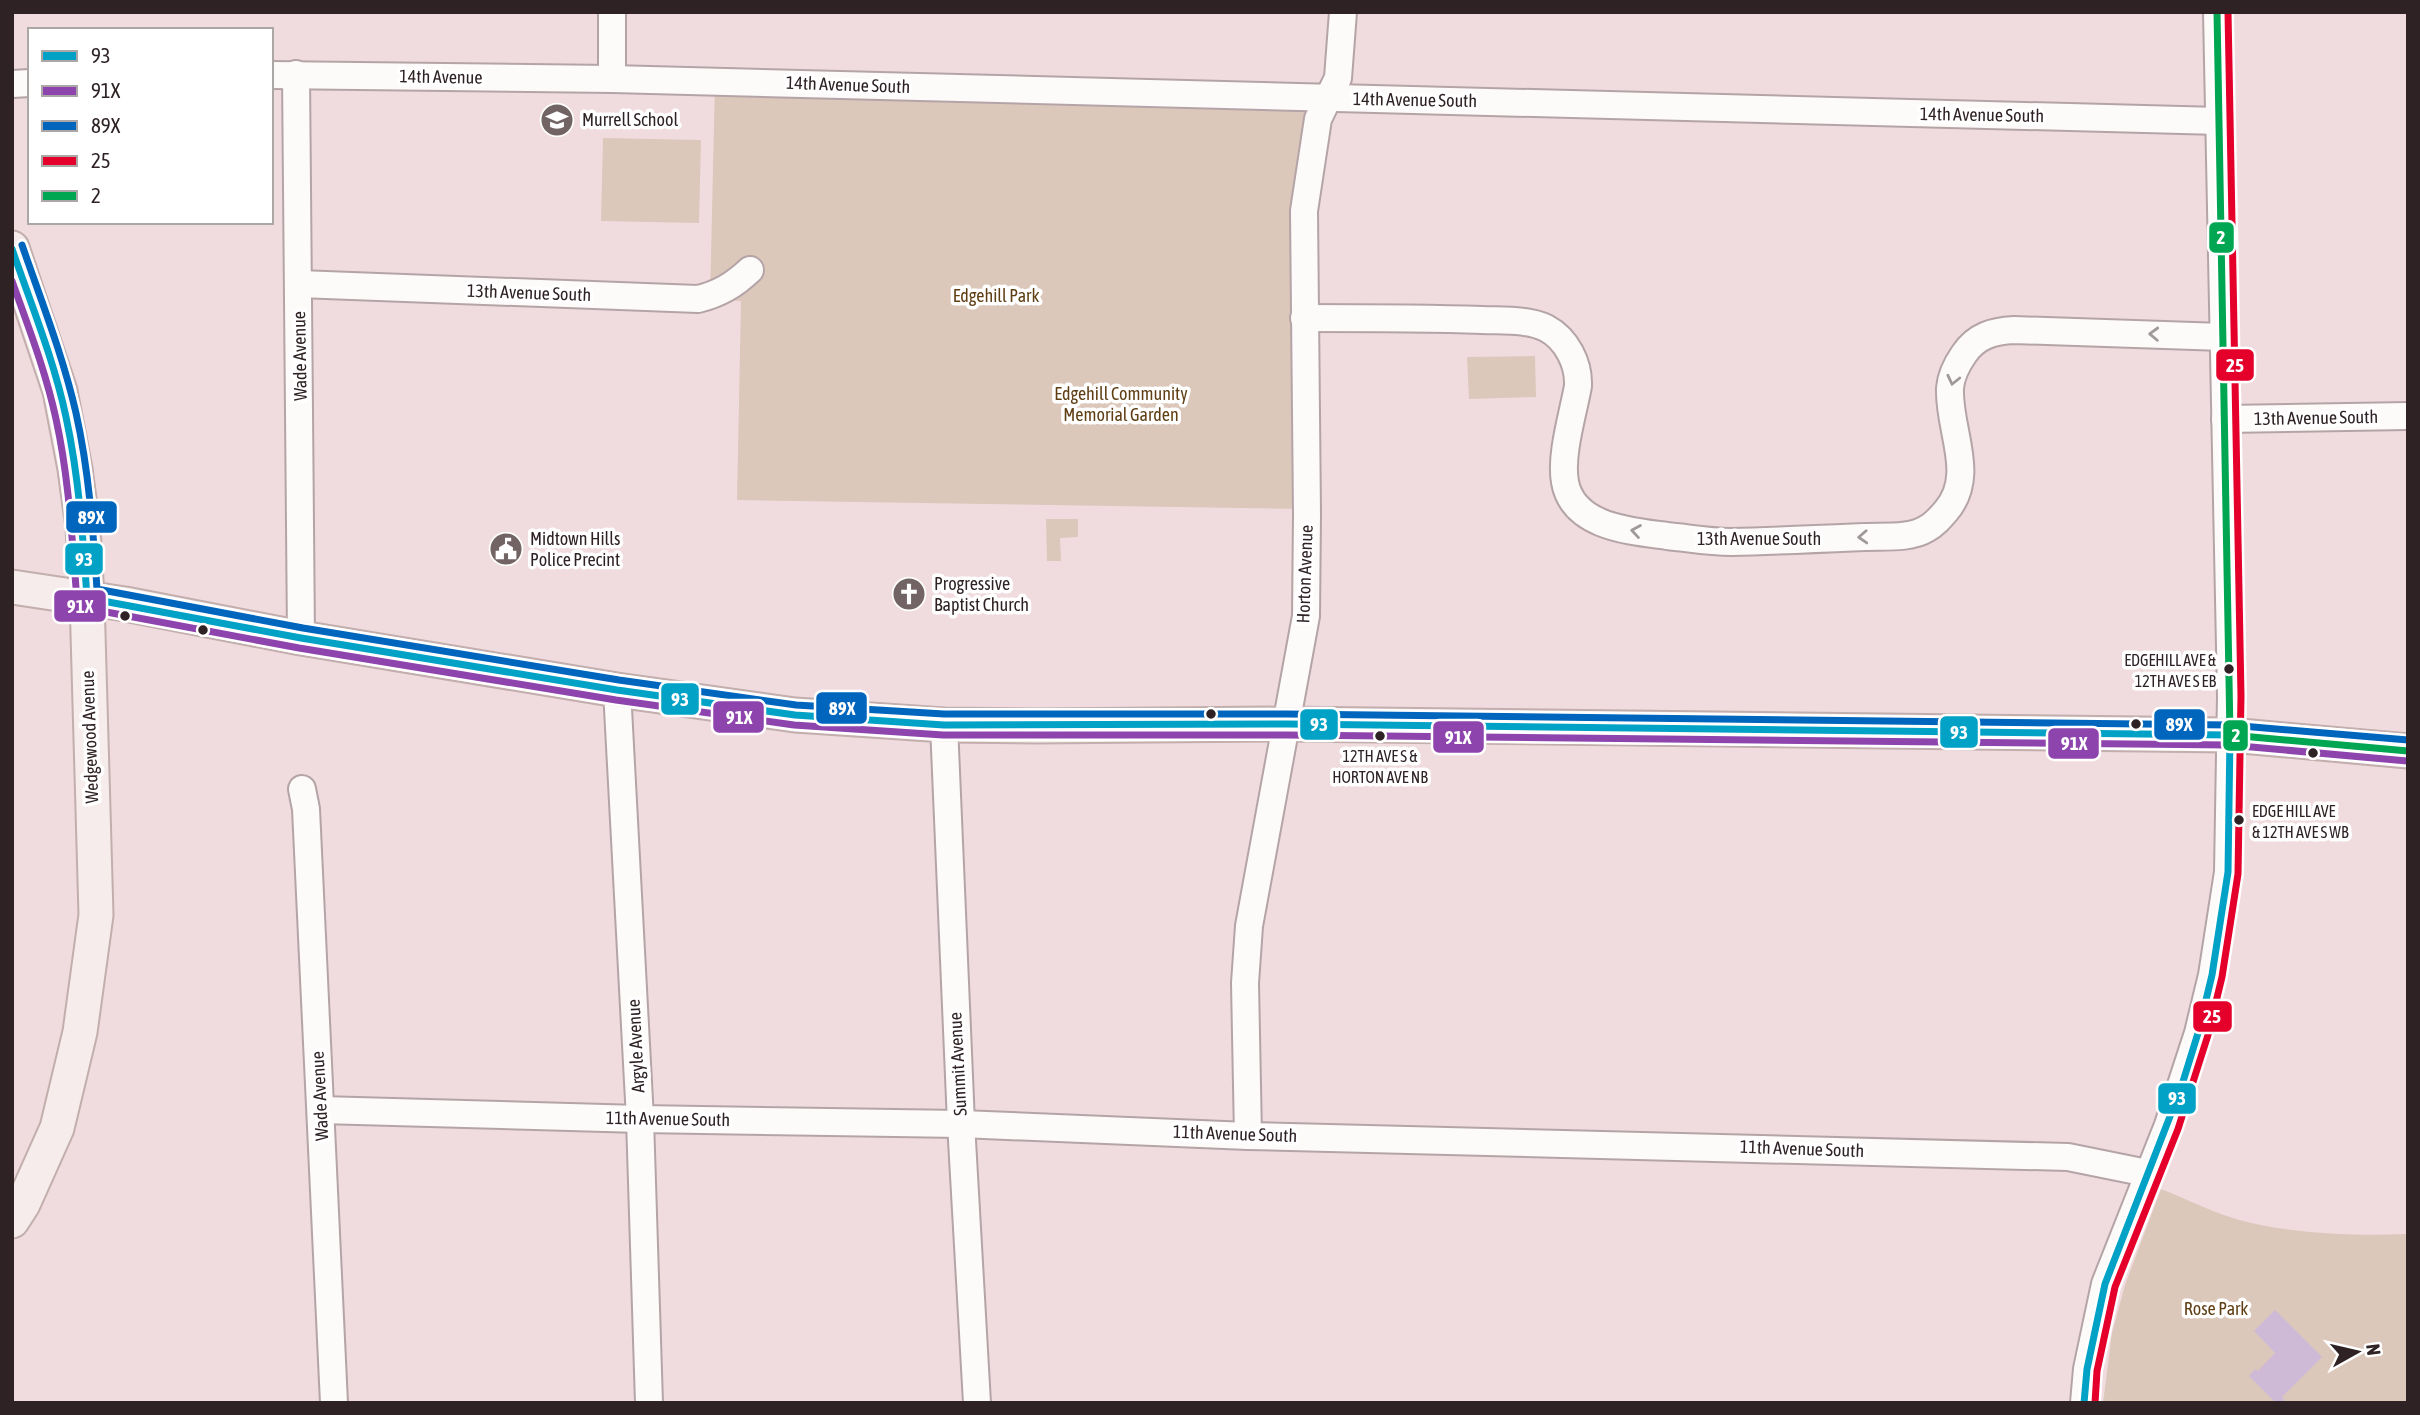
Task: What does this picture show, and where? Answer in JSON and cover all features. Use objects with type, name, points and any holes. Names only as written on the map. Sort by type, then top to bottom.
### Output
[{"type":"main road","name":"Wedgewood Avenue","points":[[12,248],[60,391],[83,528],[96,915],[80,1032],[57,1128],[23,1204],[12,1221]]},
{"type":"main road","points":[[12,587],[617,690],[795,715],[944,725],[1287,724],[2230,734],[2408,751]]},
{"type":"street","points":[[612,12],[612,79]]},
{"type":"street","name":"Horton Avenue","points":[[1248,1136],[1245,983],[1249,926],[1306,615],[1304,211],[1318,119],[1338,78],[1343,12]]},
{"type":"street","points":[[2084,1403],[2087,1369],[2105,1284],[2192,1058],[2214,964],[2228,872],[2230,734],[2217,12]]},
{"type":"street","name":"14th Avenue","points":[[283,75],[612,79]]},
{"type":"street","name":"Wade Avenue","points":[[283,75],[299,284],[301,638]]},
{"type":"street","name":"14th Avenue South","points":[[612,79],[2219,121]]},
{"type":"street","name":"13th Avenue South","points":[[299,284],[698,299],[716,295],[750,270]]},
{"type":"street","name":"13th Avenue South","points":[[1304,318],[1484,320],[1530,323],[1547,329],[1559,337],[1568,348],[1578,375],[1564,472],[1566,488],[1573,502],[1592,518],[1615,528],[1720,542],[1885,536],[1918,533],[1930,527],[1950,506],[1960,482],[1950,395],[1954,371],[1968,348],[1993,332],[2014,330],[2222,337]]},
{"type":"street","name":"13th Avenue South","points":[[2225,419],[2408,416]]},
{"type":"street","name":"Argyle Avenue","points":[[617,690],[640,1119],[649,1403]]},
{"type":"street","name":"Summit Avenue","points":[[944,725],[961,1124],[977,1403]]},
{"type":"street","name":"Wade Avenue","points":[[302,789],[306,809],[334,1403]]},
{"type":"street","name":"11th Avenue South","points":[[321,1110],[961,1124],[1248,1136],[2068,1157],[2147,1173]]},
{"type":"green space","name":"Edgehill Park","points":[[715,82],[1328,98],[1318,119],[1307,509],[737,500],[741,301],[710,299]]},
{"type":"green space","points":[[603,138],[701,140],[699,223],[601,221]]},
{"type":"green space","points":[[1535,356],[1536,397],[1469,399],[1467,357]]},
{"type":"green space","points":[[1046,519],[1078,519],[1078,537],[1060,538],[1061,561],[1047,561]]},
{"type":"green space","name":"Rose Park","points":[[2161,1189],[2225,1215],[2267,1226],[2327,1233],[2408,1234],[2408,1403],[2103,1403],[2112,1333],[2125,1285]]},
{"type":"shaded area","points":[[2275,1310],[2322,1357],[2282,1397],[2284,1400],[2281,1403],[2276,1403],[2249,1376],[2255,1369],[2258,1371],[2275,1353],[2254,1331]]},
{"type":"transit line","name":"2","points":[[2217,12],[2230,735],[2408,751]]},
{"type":"transit line","name":"25","points":[[2095,1403],[2097,1371],[2115,1287],[2178,1129],[2208,1035],[2222,977],[2238,874],[2241,696],[2228,12]]},
{"type":"transit line","name":"89X","points":[[22,245],[58,349],[76,413],[87,479],[97,589],[303,628],[619,680],[796,705],[944,714],[1287,714],[2230,725],[2408,740]]},
{"type":"transit line","name":"93","points":[[12,249],[49,353],[66,417],[77,485],[87,598],[301,638],[617,690],[795,715],[944,725],[1287,724],[2230,735],[2228,872],[2212,975],[2181,1088],[2105,1284],[2087,1369],[2084,1403]]},
{"type":"transit line","name":"91X","points":[[12,281],[52,401],[67,486],[77,600],[80,606],[85,608],[299,648],[616,700],[794,725],[943,735],[1287,735],[2229,745],[2407,761]]},
{"type":"place","name":"Murrell School","points":[[557,120]]},
{"type":"place","name":"Midtown Hills Police Precint","points":[[506,549]]},
{"type":"place","name":"Progressive Baptist Church","points":[[909,594]]},
{"type":"place","name":"EDGEHILL AVE & 12TH AVE S EB","points":[[2229,669]]},
{"type":"place","name":"12TH AVE S & HORTON AVE NB","points":[[1380,736]]},
{"type":"place","name":"EDGE HILL AVE & 12TH AVE S WB","points":[[2239,820]]},
{"type":"park label","name":"Edgehill Community Memorial Garden","points":[[1121,404]]}]
